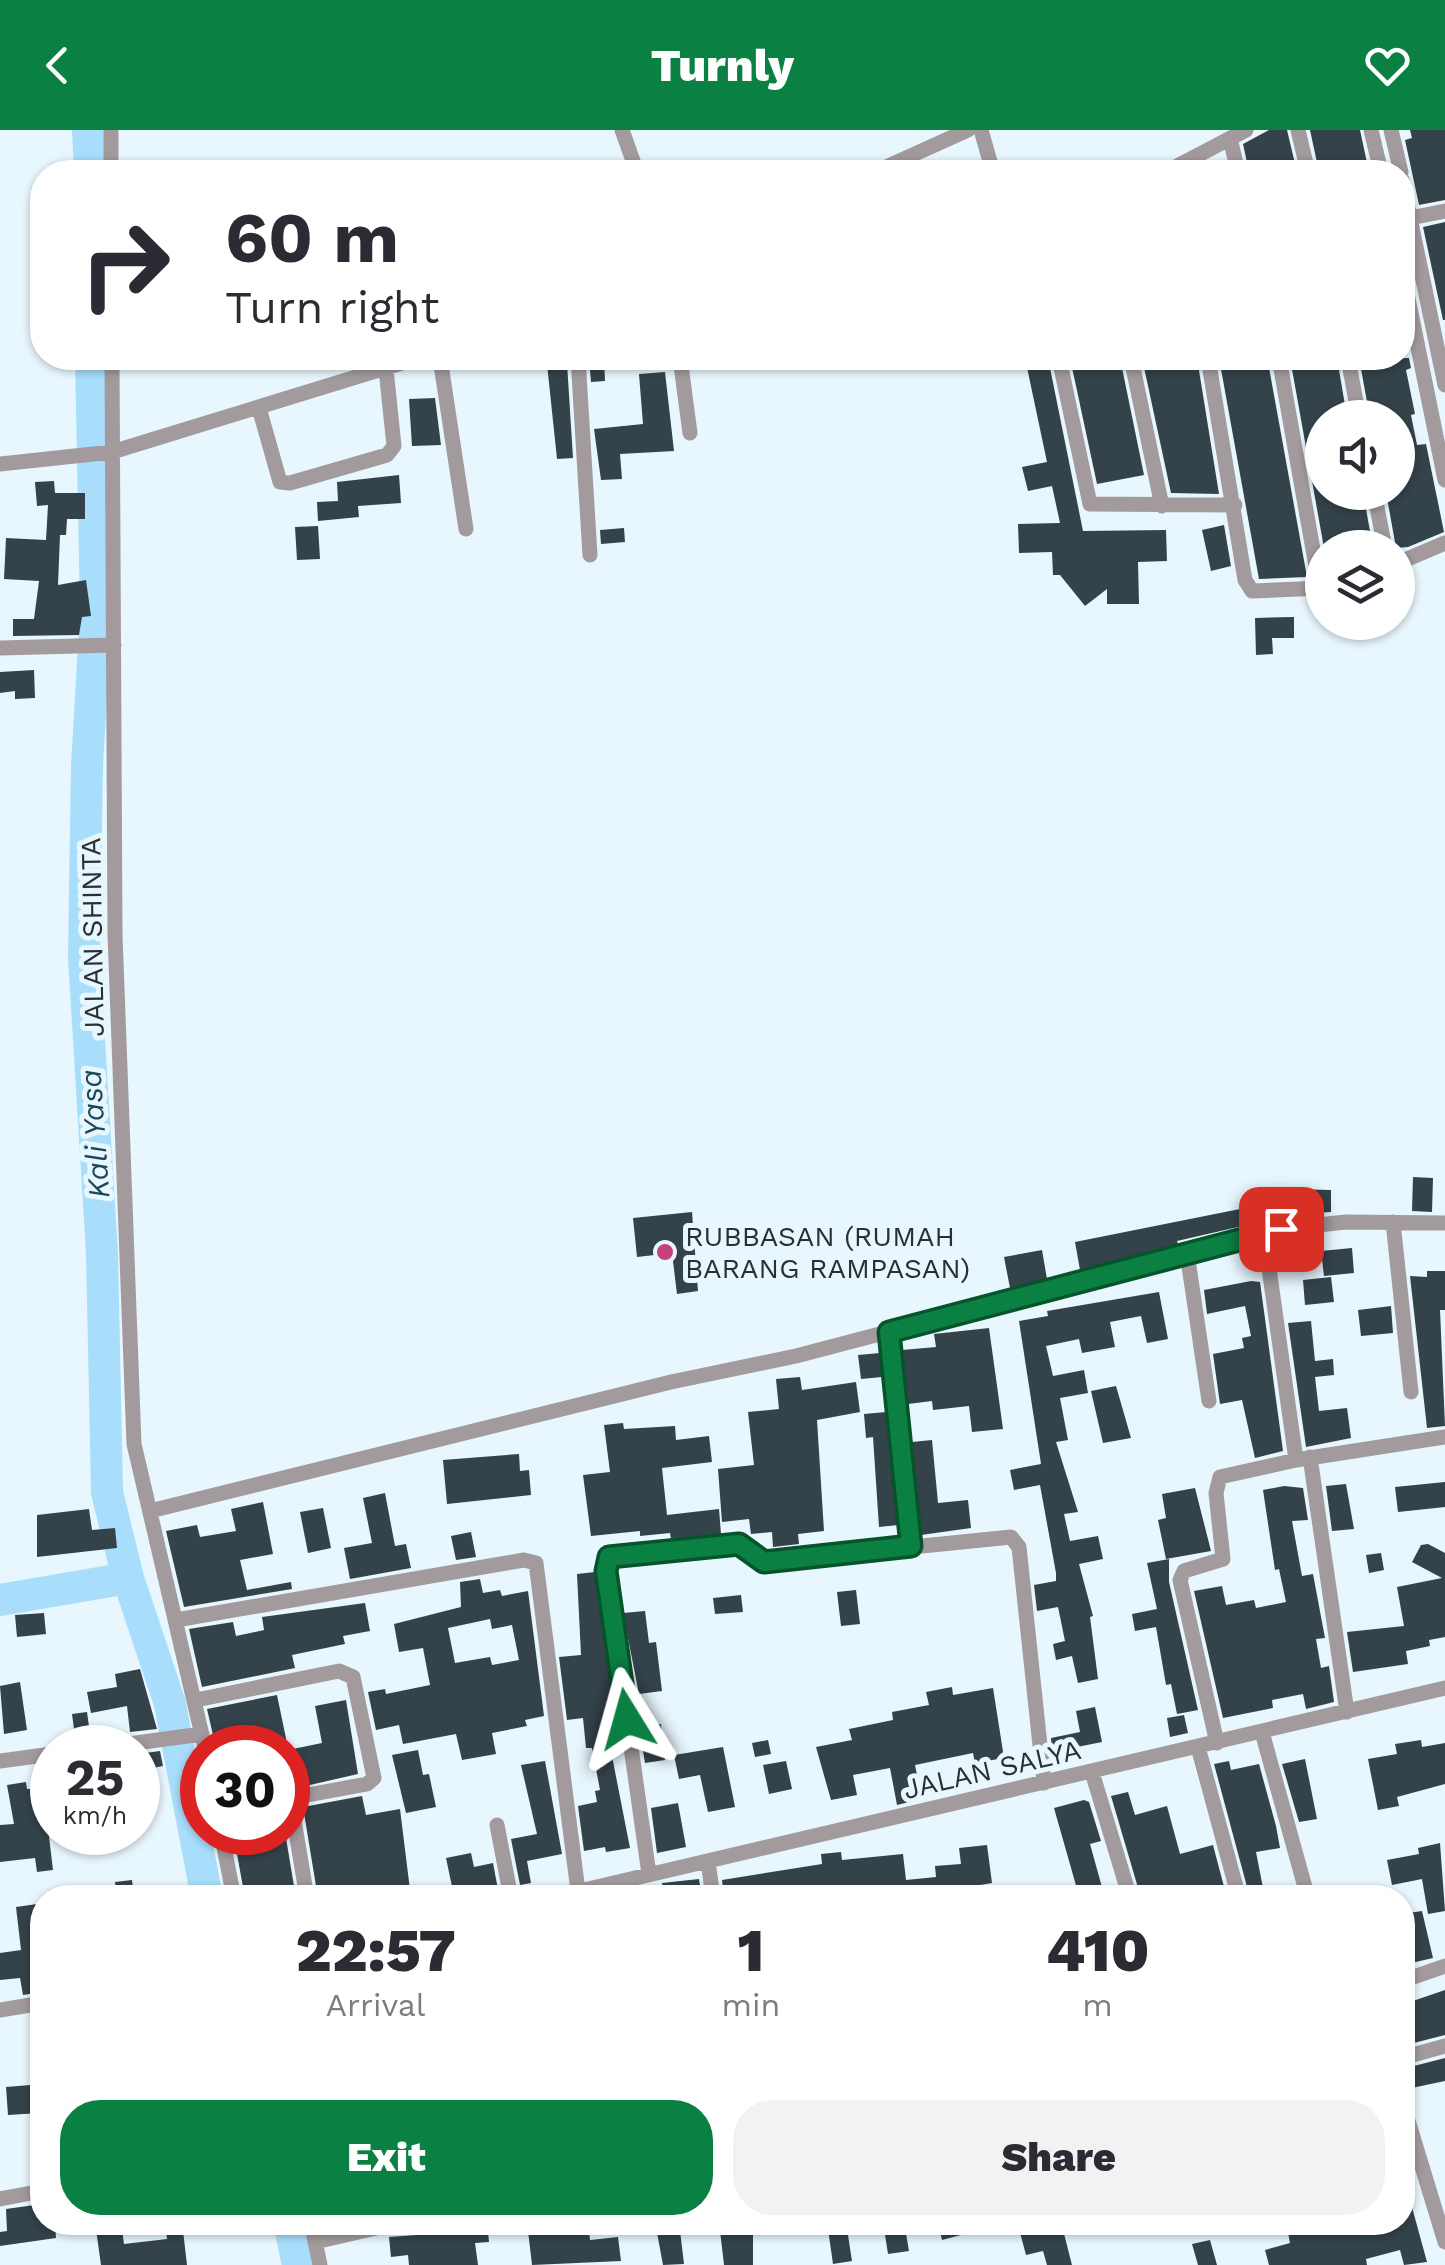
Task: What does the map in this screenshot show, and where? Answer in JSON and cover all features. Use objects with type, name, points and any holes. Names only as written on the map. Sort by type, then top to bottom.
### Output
[{"type":"street","points":[[110,130],[111,160]]},
{"type":"street","points":[[622,130],[632,160]]},
{"type":"street","points":[[902,160],[968,130]]},
{"type":"street","points":[[982,130],[990,160]]},
{"type":"street","points":[[1189,160],[1246,130]]},
{"type":"street","points":[[1298,130],[1305,160]]},
{"type":"street","points":[[1371,130],[1378,160]]},
{"type":"street","points":[[1391,130],[1398,160]]},
{"type":"street","points":[[1230,138],[1235,160]]},
{"type":"street","points":[[1415,217],[1445,211]]},
{"type":"street","points":[[1415,309],[1445,302]]},
{"type":"street","points":[[1415,311],[1445,386]]},
{"type":"street","points":[[1415,313],[1440,425],[1445,480]]},
{"type":"street","name":"JALAN SHINTA","points":[[111,370],[102,453],[104,644],[134,1444],[200,1725]]},
{"type":"street","points":[[0,464],[102,453],[383,370]]},
{"type":"street","points":[[260,408],[280,482],[290,483],[387,455],[394,446],[386,370]]},
{"type":"street","points":[[442,370],[466,529]]},
{"type":"street","points":[[579,370],[590,555]]},
{"type":"street","points":[[682,370],[690,433]]},
{"type":"street","points":[[1062,370],[1090,504],[1235,506]]},
{"type":"street","points":[[1134,370],[1162,506]]},
{"type":"street","points":[[1216,370],[1245,580],[1252,591],[1305,589]]},
{"type":"street","points":[[1281,370],[1310,530]]},
{"type":"street","points":[[1350,370],[1356,400]]},
{"type":"street","points":[[1415,556],[1445,543]]},
{"type":"street","points":[[0,648],[104,644]]},
{"type":"street","points":[[1393,1222],[1411,1392]]},
{"type":"street","points":[[150,1511],[889,1332],[1264,1233],[1308,1224],[1445,1223]]},
{"type":"street","points":[[1264,1233],[1347,1712]]},
{"type":"street","points":[[1187,1252],[1209,1401]]},
{"type":"street","points":[[889,1332],[911,1546]]},
{"type":"street","points":[[1216,1743],[1180,1575],[1223,1559],[1216,1492],[1220,1477],[1303,1459],[1445,1437]]},
{"type":"street","points":[[649,1874],[606,1571],[609,1557],[739,1544],[764,1562],[1000,1536],[1016,1540],[1044,1783]]},
{"type":"street","points":[[176,1620],[524,1560],[536,1563],[577,1885]]},
{"type":"street","points":[[196,1700],[339,1671],[351,1674],[374,1778],[367,1784],[293,1800],[305,1885]]},
{"type":"street","name":"JALAN SALYA","points":[[603,1885],[1445,1688]]},
{"type":"street","points":[[1262,1732],[1304,1885]]},
{"type":"street","points":[[1198,1747],[1235,1885]]},
{"type":"street","points":[[0,1760],[30,1757]]},
{"type":"street","points":[[1092,1772],[1126,1885]]},
{"type":"street","points":[[496,1824],[508,1885]]},
{"type":"street","points":[[226,1855],[231,1885]]},
{"type":"street","points":[[708,1861],[711,1885]]},
{"type":"street","points":[[1415,1976],[1445,1966]]},
{"type":"street","points":[[0,2010],[30,2004]]},
{"type":"street","points":[[1415,2054],[1445,2046]]},
{"type":"street","points":[[1415,2144],[1445,2242]]},
{"type":"street","points":[[0,2199],[30,2194]]},
{"type":"street","points":[[315,2235],[320,2265]]},
{"type":"street","points":[[316,2242],[346,2235]]},
{"type":"building","points":[[1269,130],[1287,130],[1294,160],[1246,160],[1243,144]]},
{"type":"building","points":[[1310,130],[1360,130],[1366,160],[1316,160]]},
{"type":"building","points":[[1410,130],[1445,130],[1445,200],[1419,205],[1415,160],[1409,160],[1405,140],[1412,138]]},
{"type":"building","points":[[1445,222],[1445,320],[1443,320],[1423,227]]},
{"type":"building","points":[[548,370],[567,370],[573,458],[557,459]]},
{"type":"building","points":[[590,370],[605,370],[605,381],[591,382]]},
{"type":"building","points":[[1028,370],[1050,370],[1083,531],[1166,530],[1167,561],[1138,562],[1139,604],[1107,604],[1107,589],[1085,606],[1060,575],[1053,575],[1052,552],[1019,553],[1018,524],[1060,523],[1052,486],[1028,491],[1022,467],[1047,462]]},
{"type":"building","points":[[1073,370],[1122,370],[1144,475],[1097,484]]},
{"type":"building","points":[[1145,370],[1199,370],[1219,494],[1171,493]]},
{"type":"building","points":[[1221,370],[1269,370],[1305,577],[1259,579]]},
{"type":"building","points":[[1292,370],[1339,370],[1344,400],[1305,400],[1305,442]]},
{"type":"building","points":[[1361,370],[1406,370],[1412,400],[1367,400]]},
{"type":"building","points":[[665,372],[674,451],[620,454],[622,479],[601,480],[594,429],[643,424],[639,374]]},
{"type":"building","points":[[435,398],[441,445],[412,446],[409,399]]},
{"type":"building","points":[[1415,435],[1417,445],[1426,444],[1444,532],[1415,544],[1415,530],[1393,530],[1389,510],[1415,510]]},
{"type":"building","points":[[399,475],[401,503],[358,506],[359,517],[318,521],[317,502],[338,501],[337,482]]},
{"type":"building","points":[[54,481],[55,493],[85,493],[85,519],[67,519],[66,535],[60,535],[58,585],[86,580],[91,616],[82,617],[79,635],[13,636],[13,619],[34,619],[39,581],[4,579],[6,538],[46,540],[48,505],[37,506],[35,482]]},
{"type":"building","points":[[1317,510],[1366,510],[1370,530],[1321,530]]},
{"type":"building","points":[[1224,525],[1231,566],[1211,571],[1202,530]]},
{"type":"building","points":[[318,526],[320,559],[297,560],[295,527]]},
{"type":"building","points":[[624,528],[625,542],[601,544],[600,530]]},
{"type":"building","points":[[1294,617],[1294,638],[1272,638],[1273,654],[1256,655],[1255,618]]},
{"type":"building","points":[[34,670],[35,698],[15,699],[15,691],[0,693],[0,672]]},
{"type":"building","points":[[1413,1177],[1433,1178],[1432,1212],[1412,1211]]},
{"type":"building","points":[[1288,1189],[1331,1190],[1331,1212],[1277,1215],[1278,1218],[1177,1241],[1178,1244],[1080,1270],[1075,1242],[1255,1206],[1287,1197]]},
{"type":"building","name":"RUBBASAN (RUMAH BARANG RAMPASAN)","points":[[692,1212],[698,1291],[677,1294],[672,1253],[637,1257],[633,1218]]},
{"type":"building","points":[[1352,1248],[1354,1273],[1324,1276],[1321,1251]]},
{"type":"building","points":[[1042,1250],[1047,1279],[1010,1288],[1004,1257]]},
{"type":"building","points":[[1427,1271],[1445,1271],[1445,1310],[1440,1310],[1445,1426],[1427,1428],[1410,1276],[1427,1277]]},
{"type":"building","points":[[1331,1277],[1334,1302],[1305,1305],[1303,1280]]},
{"type":"building","points":[[1260,1282],[1283,1451],[1255,1458],[1242,1400],[1220,1404],[1213,1354],[1244,1348],[1242,1338],[1251,1336],[1245,1306],[1207,1314],[1204,1290]]},
{"type":"building","points":[[1159,1292],[1168,1339],[1147,1343],[1141,1316],[1110,1322],[1115,1347],[1082,1353],[1079,1339],[1046,1346],[1053,1376],[1084,1370],[1088,1393],[1060,1398],[1068,1440],[1056,1442],[1078,1512],[1064,1514],[1070,1541],[1098,1536],[1103,1559],[1079,1564],[1093,1616],[1090,1617],[1098,1679],[1078,1683],[1072,1656],[1056,1660],[1053,1644],[1065,1641],[1058,1607],[1037,1611],[1034,1585],[1056,1581],[1040,1485],[1014,1490],[1010,1470],[1041,1464],[1019,1321],[1048,1316],[1047,1311]]},
{"type":"building","points":[[1391,1306],[1393,1333],[1361,1336],[1358,1310]]},
{"type":"building","points":[[1311,1321],[1315,1361],[1333,1359],[1334,1375],[1315,1377],[1319,1411],[1347,1408],[1351,1438],[1306,1447],[1288,1323]]},
{"type":"building","points":[[989,1328],[1003,1429],[972,1432],[969,1406],[933,1410],[932,1401],[908,1404],[902,1350],[936,1347],[934,1334]]},
{"type":"building","points":[[880,1353],[882,1377],[861,1379],[858,1355]]},
{"type":"building","points":[[800,1377],[802,1390],[856,1382],[860,1412],[817,1420],[824,1531],[798,1534],[799,1544],[773,1547],[772,1532],[751,1534],[749,1519],[722,1522],[718,1469],[754,1465],[748,1412],[779,1409],[776,1379]]},
{"type":"building","points":[[1116,1386],[1131,1438],[1103,1443],[1091,1391]]},
{"type":"building","points":[[886,1412],[898,1525],[879,1527],[873,1437],[866,1438],[864,1414]]},
{"type":"building","points":[[623,1423],[624,1429],[675,1426],[676,1440],[709,1436],[712,1462],[662,1468],[667,1515],[719,1509],[721,1534],[671,1539],[670,1533],[640,1536],[640,1531],[591,1536],[583,1475],[610,1472],[604,1425]]},
{"type":"building","points":[[932,1440],[938,1503],[968,1500],[971,1528],[921,1535],[912,1442]]},
{"type":"building","points":[[519,1454],[520,1471],[529,1470],[531,1495],[447,1504],[443,1460]]},
{"type":"building","points":[[1445,1482],[1445,1507],[1398,1512],[1395,1487]]},
{"type":"building","points":[[1346,1484],[1354,1529],[1332,1531],[1326,1486]]},
{"type":"building","points":[[1195,1488],[1211,1551],[1166,1559],[1158,1520],[1166,1518],[1162,1494]]},
{"type":"building","points":[[1303,1488],[1308,1520],[1292,1521],[1302,1576],[1313,1574],[1325,1638],[1316,1639],[1321,1668],[1329,1666],[1334,1702],[1306,1709],[1303,1694],[1272,1700],[1273,1708],[1223,1718],[1194,1591],[1222,1586],[1226,1605],[1254,1600],[1256,1608],[1286,1602],[1279,1569],[1275,1570],[1263,1490]]},
{"type":"building","points":[[385,1493],[395,1546],[406,1544],[411,1568],[350,1579],[344,1548],[372,1543],[363,1498]]},
{"type":"building","points":[[263,1502],[273,1554],[240,1560],[247,1590],[291,1582],[292,1589],[184,1607],[166,1531],[197,1525],[200,1537],[236,1531],[231,1509]]},
{"type":"building","points":[[323,1508],[331,1548],[308,1553],[300,1512]]},
{"type":"building","points":[[89,1509],[92,1530],[115,1528],[117,1548],[37,1557],[37,1515]]},
{"type":"building","points":[[471,1532],[476,1557],[456,1560],[451,1536]]},
{"type":"building","points":[[1428,1544],[1445,1553],[1445,1637],[1429,1640],[1430,1646],[1406,1651],[1408,1664],[1353,1672],[1347,1632],[1404,1626],[1397,1587],[1442,1578],[1412,1562],[1421,1545]]},
{"type":"building","points":[[1381,1553],[1384,1570],[1369,1573],[1366,1555]]},
{"type":"building","points":[[1169,1559],[1169,1582],[1198,1710],[1177,1714],[1171,1684],[1166,1685],[1156,1627],[1135,1631],[1132,1614],[1157,1609],[1147,1563]]},
{"type":"building","points":[[595,1572],[619,1745],[610,1746],[630,1848],[606,1852],[605,1847],[584,1851],[578,1806],[597,1802],[595,1791],[600,1790],[592,1748],[586,1748],[583,1718],[567,1720],[559,1657],[581,1655],[577,1574]]},
{"type":"building","points":[[480,1579],[483,1593],[500,1590],[502,1596],[528,1591],[544,1716],[525,1720],[527,1726],[492,1733],[496,1754],[462,1760],[456,1734],[403,1744],[399,1725],[376,1730],[368,1692],[385,1689],[386,1694],[430,1685],[423,1648],[399,1652],[394,1624],[461,1607],[460,1582]],"holes":[[[490,1619],[492,1629],[512,1625],[519,1660],[492,1665],[490,1657],[455,1663],[448,1628]]]},
{"type":"building","points":[[856,1590],[860,1624],[841,1626],[837,1592]]},
{"type":"building","points":[[741,1595],[743,1612],[715,1614],[713,1598]]},
{"type":"building","points":[[365,1603],[370,1631],[343,1636],[345,1644],[292,1655],[295,1668],[202,1687],[189,1629],[233,1622],[236,1636],[264,1630],[262,1617]]},
{"type":"building","points":[[645,1611],[649,1643],[656,1642],[662,1691],[639,1694],[623,1613]]},
{"type":"building","points":[[44,1613],[46,1634],[17,1637],[15,1615]]},
{"type":"building","points":[[140,1669],[156,1725],[129,1725],[127,1706],[91,1713],[87,1692],[117,1687],[115,1674]]},
{"type":"building","points":[[20,1682],[27,1730],[4,1734],[0,1686]]},
{"type":"building","points":[[952,1687],[953,1695],[993,1688],[1004,1758],[975,1763],[973,1753],[915,1765],[920,1790],[911,1791],[913,1801],[897,1805],[890,1768],[853,1775],[857,1795],[831,1800],[816,1747],[852,1740],[849,1729],[893,1720],[892,1712],[929,1705],[926,1692]]},
{"type":"building","points":[[277,1695],[283,1725],[211,1725],[207,1709]]},
{"type":"building","points":[[346,1700],[358,1774],[310,1785],[310,1745],[322,1743],[315,1706]]},
{"type":"building","points":[[1095,1707],[1102,1742],[1052,1752],[1051,1738],[1080,1732],[1076,1711]]},
{"type":"building","points":[[87,1712],[89,1725],[73,1725],[72,1714]]},
{"type":"building","points":[[1184,1715],[1188,1733],[1170,1737],[1167,1718]]},
{"type":"building","points":[[661,1724],[665,1760],[645,1763],[639,1726]]},
{"type":"building","points":[[768,1740],[771,1754],[755,1757],[752,1743]]},
{"type":"building","points":[[1421,1740],[1422,1747],[1445,1743],[1445,1784],[1397,1797],[1399,1806],[1378,1810],[1368,1759],[1397,1754],[1395,1744]]},
{"type":"building","points":[[723,1747],[735,1807],[708,1812],[700,1775],[679,1779],[674,1755]]},
{"type":"building","points":[[418,1750],[423,1775],[429,1774],[436,1807],[406,1813],[392,1755]]},
{"type":"building","points":[[1305,1759],[1317,1819],[1299,1822],[1282,1764]]},
{"type":"building","points":[[545,1761],[562,1854],[527,1861],[531,1883],[520,1885],[511,1839],[537,1834],[521,1765]]},
{"type":"building","points":[[786,1761],[792,1789],[769,1794],[763,1765]]},
{"type":"building","points":[[1229,1761],[1231,1770],[1259,1764],[1280,1848],[1256,1852],[1262,1885],[1247,1885],[1214,1764]]},
{"type":"building","points":[[26,1782],[30,1789],[30,1855],[51,1855],[53,1870],[37,1872],[35,1858],[0,1862],[0,1825],[14,1824],[7,1785]]},
{"type":"building","points":[[1128,1792],[1135,1815],[1167,1806],[1180,1854],[1213,1845],[1224,1885],[1137,1885],[1111,1796]]},
{"type":"building","points":[[362,1796],[366,1815],[400,1809],[409,1885],[316,1885],[310,1849],[310,1806]]},
{"type":"building","points":[[1089,1802],[1101,1841],[1090,1844],[1101,1885],[1076,1885],[1054,1808]]},
{"type":"building","points":[[678,1803],[686,1847],[657,1853],[651,1808]]},
{"type":"building","points":[[1440,1843],[1445,1911],[1428,1914],[1422,1879],[1392,1885],[1387,1860],[1419,1854],[1418,1848]]},
{"type":"building","points":[[987,1845],[992,1883],[723,1885],[722,1880],[822,1864],[821,1854],[841,1852],[842,1860],[903,1854],[906,1880],[936,1877],[935,1866],[961,1864],[959,1848]]},
{"type":"building","points":[[471,1853],[474,1867],[493,1863],[497,1885],[452,1885],[446,1858]]},
{"type":"building","points":[[237,1855],[289,1855],[294,1885],[243,1885]]},
{"type":"building","points":[[699,1879],[700,1885],[662,1885]]},
{"type":"building","points":[[132,1880],[133,1885],[115,1885]]},
{"type":"building","points":[[30,1905],[30,1994],[23,1995],[20,1978],[0,1980],[0,1953],[21,1950],[16,1907]]},
{"type":"building","points":[[1422,1911],[1433,1958],[1415,1962],[1415,1912]]},
{"type":"building","points":[[1445,1990],[1445,2035],[1415,2043],[1415,2000]]},
{"type":"building","points":[[1445,2058],[1445,2081],[1415,2087],[1415,2066]]},
{"type":"building","points":[[30,2085],[30,2114],[8,2115],[6,2087]]},
{"type":"building","points":[[30,2206],[30,2235],[56,2238],[0,2246],[0,2232],[7,2231],[6,2209]]},
{"type":"building","points":[[1415,2218],[1427,2262],[1404,2265],[1400,2250],[1366,2259],[1367,2265],[1269,2265],[1265,2250],[1290,2243],[1288,2235],[1415,2235]]},
{"type":"building","points":[[97,2235],[123,2235],[124,2244],[184,2235],[187,2265],[101,2265]]},
{"type":"building","points":[[488,2235],[489,2242],[475,2243],[478,2265],[409,2265],[408,2255],[391,2257],[389,2237]]},
{"type":"building","points":[[529,2235],[589,2235],[590,2240],[618,2237],[621,2261],[532,2265]]},
{"type":"building","points":[[657,2235],[681,2235],[684,2264],[663,2265]]},
{"type":"building","points":[[721,2235],[753,2235],[753,2265],[724,2265]]},
{"type":"building","points":[[829,2235],[848,2235],[852,2261],[833,2264]]},
{"type":"building","points":[[885,2235],[906,2235],[909,2251],[888,2254]]},
{"type":"building","points":[[1021,2235],[1064,2235],[1072,2265],[1047,2265],[1043,2251],[1026,2255]]},
{"type":"building","points":[[1210,2240],[1217,2265],[1198,2265],[1192,2244]]},
{"type":"waterway","name":"Kali Yasa","points":[[88,130],[89,160]]},
{"type":"waterway","name":"Kali Yasa","points":[[91,370],[96,611],[87,766],[84,958],[102,1253],[107,1492],[128,1578],[170,1704],[205,1885]]},
{"type":"waterway","points":[[0,1600],[128,1578]]},
{"type":"waterway","name":"Kali Yasa","points":[[292,2235],[298,2265]]},
{"type":"place","name":"RUBBASAN (RUMAH BARANG RAMPASAN)","points":[[665,1252]]},
{"type":"route","points":[[627,1719],[606,1571],[609,1557],[739,1544],[746,1545],[758,1561],[764,1562],[911,1546],[889,1332],[1281,1229]]}]
